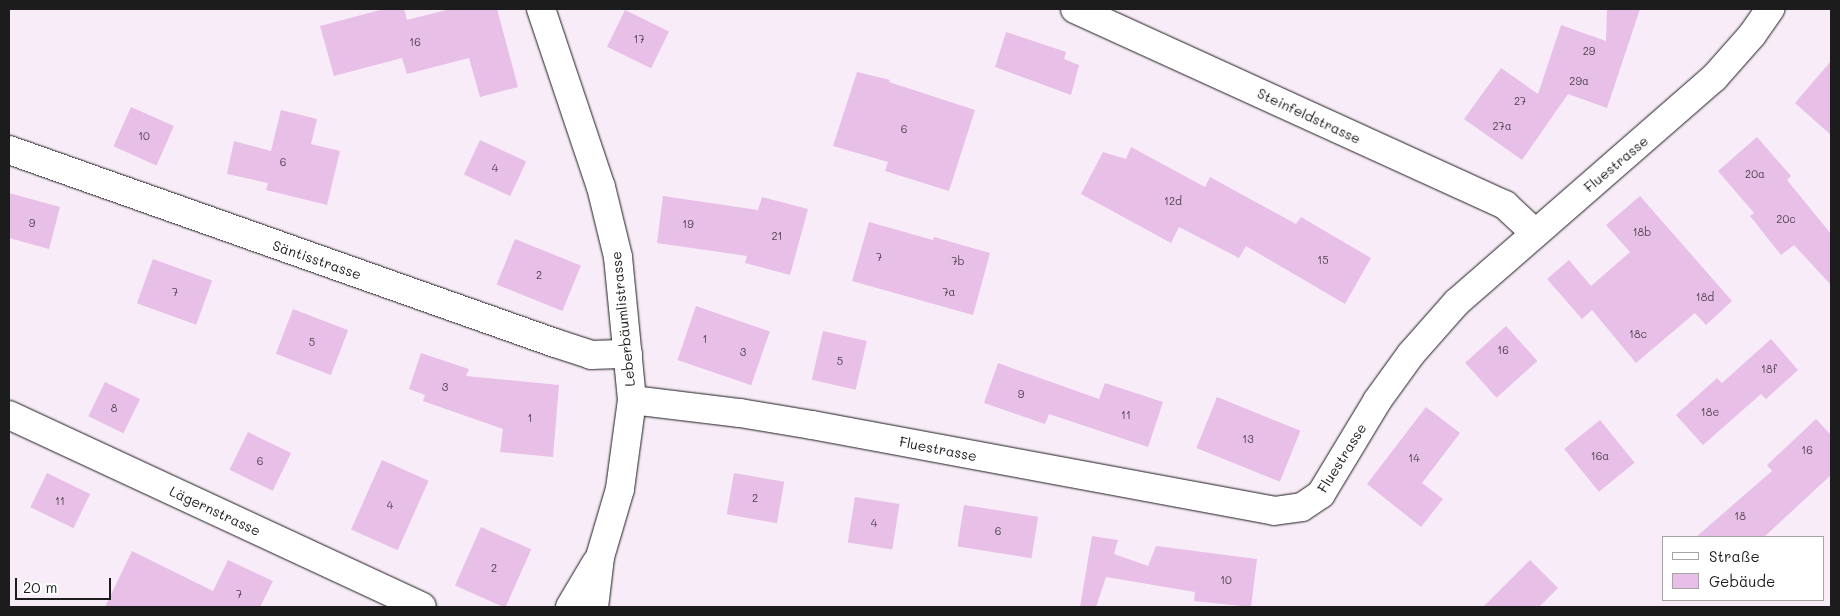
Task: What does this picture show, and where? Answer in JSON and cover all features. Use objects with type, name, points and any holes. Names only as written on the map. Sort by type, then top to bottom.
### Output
[{"type":"street","name":"Leberbäumlistrasse","points":[[541,9],[605,204],[618,257],[628,354],[632,400],[620,489],[600,557],[594,607]]},
{"type":"street","name":"Steinfeldstrasse","points":[[1075,9],[1505,206],[1535,233]]},
{"type":"street","name":"Fluestrasse","points":[[632,400],[794,422],[1274,511],[1302,507],[1321,494],[1377,401],[1411,354],[1457,302],[1714,78],[1752,35],[1770,9]]},
{"type":"street","name":"Säntisstrasse","points":[[9,150],[555,343],[591,354],[628,354]]},
{"type":"street","name":"Lägernstrasse","points":[[9,415],[422,607]]},
{"type":"street","points":[[570,607],[600,557]]},
{"type":"building","points":[[384,9],[404,9],[407,20],[450,9],[497,9],[518,87],[480,97],[469,58],[407,74],[402,58],[334,76],[320,26]]},
{"type":"building","points":[[1607,9],[1640,9],[1607,108],[1568,94],[1522,160],[1464,119],[1501,68],[1538,94],[1561,25],[1606,41]]},
{"type":"building","points":[[625,10],[669,31],[651,68],[607,47]]},
{"type":"building","points":[[1006,32],[1066,52],[1064,59],[1079,65],[1071,95],[995,67]]},
{"type":"building","points":[[1831,61],[1831,135],[1795,103]]},
{"type":"building","points":[[857,72],[890,80],[889,82],[975,110],[949,191],[885,171],[888,162],[833,146]]},
{"type":"building","points":[[131,107],[174,126],[156,165],[114,146]]},
{"type":"building","points":[[281,110],[317,119],[311,144],[340,151],[327,205],[266,190],[268,183],[227,174],[234,141],[271,151]]},
{"type":"building","points":[[1757,137],[1791,176],[1787,180],[1831,234],[1831,285],[1794,245],[1781,255],[1750,216],[1754,213],[1718,171]]},
{"type":"building","points":[[480,140],[526,162],[510,196],[464,174]]},
{"type":"building","points":[[1131,147],[1205,187],[1210,177],[1296,224],[1301,217],[1371,258],[1345,304],[1246,246],[1239,258],[1179,227],[1171,243],[1081,194],[1103,152],[1126,159]]},
{"type":"building","points":[[9,193],[60,207],[49,249],[9,238]]},
{"type":"building","points":[[663,196],[758,210],[762,197],[808,209],[790,275],[745,263],[747,256],[657,243]]},
{"type":"building","points":[[1640,196],[1732,301],[1706,325],[1695,313],[1636,363],[1592,310],[1582,319],[1547,279],[1569,260],[1591,286],[1630,252],[1606,225]]},
{"type":"building","points":[[869,222],[933,240],[934,237],[990,253],[973,315],[852,281]]},
{"type":"building","points":[[515,239],[581,266],[562,311],[497,284]]},
{"type":"building","points":[[153,259],[212,281],[196,325],[137,303]]},
{"type":"building","points":[[696,306],[770,331],[751,385],[677,360]]},
{"type":"building","points":[[293,309],[348,330],[331,375],[276,354]]},
{"type":"building","points":[[1506,326],[1537,361],[1497,398],[1465,363]]},
{"type":"building","points":[[823,331],[867,341],[856,390],[812,380]]},
{"type":"building","points":[[1771,339],[1798,370],[1766,399],[1761,394],[1703,445],[1676,415],[1717,378],[1722,383]]},
{"type":"building","points":[[421,353],[469,369],[466,376],[559,385],[553,457],[500,452],[503,429],[423,401],[425,395],[409,389]]},
{"type":"building","points":[[998,363],[1099,399],[1105,383],[1163,402],[1148,447],[1049,414],[1045,424],[984,403]]},
{"type":"building","points":[[105,382],[140,399],[123,433],[88,416]]},
{"type":"building","points":[[1217,397],[1300,431],[1280,482],[1196,448]]},
{"type":"building","points":[[1426,407],[1460,433],[1422,483],[1443,499],[1421,527],[1367,484]]},
{"type":"building","points":[[1816,419],[1831,435],[1831,475],[1765,536],[1697,536],[1772,471],[1767,465]]},
{"type":"building","points":[[1600,420],[1635,463],[1599,492],[1564,449]]},
{"type":"building","points":[[248,432],[291,453],[273,491],[230,470]]},
{"type":"building","points":[[382,460],[429,481],[398,550],[351,529]]},
{"type":"building","points":[[47,473],[90,494],[73,528],[30,507]]},
{"type":"building","points":[[734,473],[784,482],[777,523],[727,514]]},
{"type":"building","points":[[855,497],[899,504],[892,549],[848,542]]},
{"type":"building","points":[[964,505],[1038,517],[1032,558],[957,546]]},
{"type":"building","points":[[481,527],[531,549],[506,607],[455,585]]},
{"type":"building","points":[[1092,536],[1118,540],[1114,554],[1148,566],[1156,546],[1257,559],[1251,607],[1194,601],[1195,592],[1106,577],[1096,607],[1080,607]]},
{"type":"building","points":[[132,551],[213,591],[228,560],[273,581],[260,607],[105,607]]},
{"type":"building","points":[[1530,560],[1558,588],[1539,607],[1483,607]]}]
